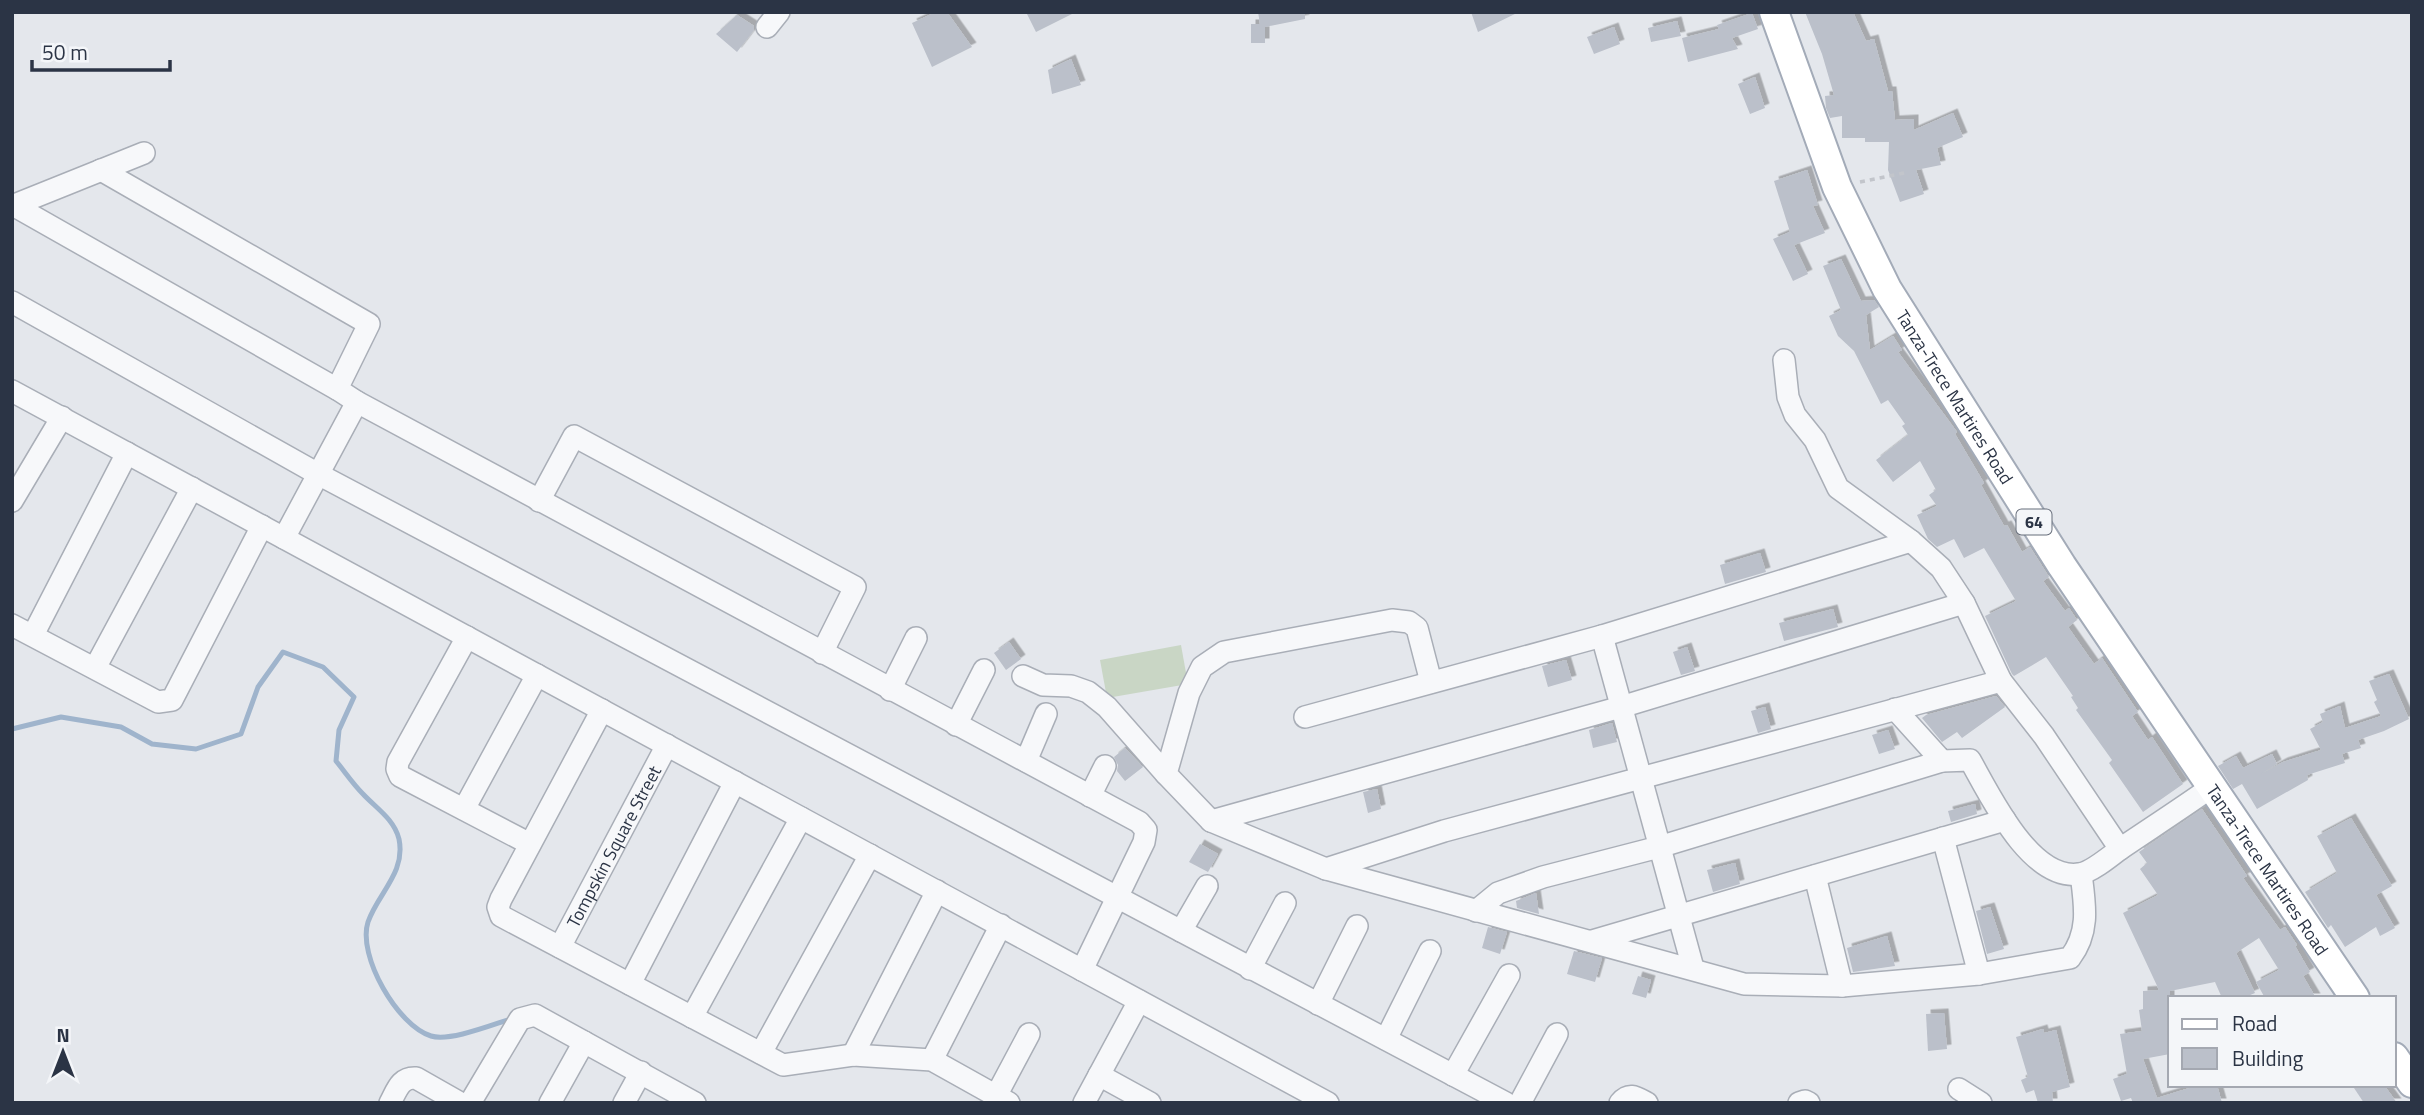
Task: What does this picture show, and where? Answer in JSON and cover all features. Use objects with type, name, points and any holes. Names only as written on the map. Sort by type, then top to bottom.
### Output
[{"type":"main road","name":"Tanza-Trece Martires Road","points":[[1774,12],[1837,187],[1887,289],[2062,566],[2354,996]]},
{"type":"main road","points":[[2396,1060],[2412,1083]]},
{"type":"street","points":[[12,206],[144,153]]},
{"type":"street","points":[[101,170],[369,324],[337,389]]},
{"type":"street","points":[[12,206],[357,402],[1139,822],[1146,830],[1144,842],[1082,970]]},
{"type":"street","points":[[12,302],[318,474],[1506,1103]]},
{"type":"street","points":[[1784,360],[1788,397],[1795,415],[1815,440],[1838,488],[1911,541],[1941,568],[1964,603],[2001,681],[2044,736],[2120,849]]},
{"type":"street","points":[[12,391],[1328,1103]]},
{"type":"street","points":[[284,538],[357,402]]},
{"type":"street","points":[[12,501],[62,417]]},
{"type":"street","points":[[539,501],[574,436],[843,580],[855,587],[822,653]]},
{"type":"street","points":[[33,635],[127,453]]},
{"type":"street","points":[[95,668],[192,488]]},
{"type":"street","points":[[12,625],[158,702],[172,700],[262,526]]},
{"type":"street","points":[[1305,717],[1602,636],[1911,541]]},
{"type":"street","points":[[1211,821],[1621,707],[1964,603]]},
{"type":"street","points":[[1166,774],[1193,684],[1202,667],[1224,652],[1392,620],[1409,622],[1417,628],[1431,682]]},
{"type":"street","points":[[1602,636],[1693,968]]},
{"type":"street","points":[[467,637],[404,751],[397,769],[400,776],[530,844]]},
{"type":"street","points":[[890,690],[916,638]]},
{"type":"street","points":[[956,725],[984,670]]},
{"type":"street","points":[[464,809],[537,674]]},
{"type":"street","points":[[1023,676],[1043,685],[1071,686],[1088,692],[1107,707],[1211,821],[1326,869],[1744,984],[1842,986],[1979,974],[2070,958],[2080,945],[2084,929],[2085,903],[2081,874]]},
{"type":"street","points":[[1326,869],[1444,831],[2001,681]]},
{"type":"street","points":[[1895,709],[1942,761]]},
{"type":"street","points":[[602,710],[498,907],[501,916],[783,1065],[853,1055],[932,1060],[1003,1099],[1029,1034]]},
{"type":"street","points":[[1026,761],[1045,714]]},
{"type":"street","name":"Tompskin Square Street","points":[[560,947],[667,745]]},
{"type":"street","points":[[1476,911],[1498,893],[1543,877],[1660,847],[1942,761],[1970,760],[2005,820],[2032,854],[2046,866],[2061,872],[2081,874],[2213,786]]},
{"type":"street","points":[[1090,796],[1105,766]]},
{"type":"street","points":[[630,984],[735,782]]},
{"type":"street","points":[[692,1017],[801,818]]},
{"type":"street","points":[[1590,941],[2005,820]]},
{"type":"street","points":[[1943,838],[1979,974]]},
{"type":"street","points":[[761,1054],[870,855]]},
{"type":"street","points":[[1815,876],[1842,986]]},
{"type":"street","points":[[1181,931],[1207,886]]},
{"type":"street","points":[[853,1055],[937,891]]},
{"type":"street","points":[[1250,969],[1285,903]]},
{"type":"street","points":[[932,1060],[1000,925]]},
{"type":"street","points":[[1318,1004],[1357,926]]},
{"type":"street","points":[[1386,1039],[1430,951]]},
{"type":"street","points":[[1453,1075],[1509,975]]},
{"type":"street","points":[[1084,1103],[1139,1001]]},
{"type":"street","points":[[470,1103],[520,1019],[535,1015],[695,1103]]},
{"type":"street","points":[[1520,1103],[1557,1034]]},
{"type":"street","points":[[550,1103],[584,1042]]},
{"type":"street","points":[[624,1103],[641,1072]]},
{"type":"street","points":[[1099,1075],[1150,1103]]},
{"type":"street","points":[[390,1103],[401,1081],[408,1077],[416,1078],[460,1103]]},
{"type":"street","points":[[1959,1089],[1981,1103]]},
{"type":"street","points":[[1620,1103],[1633,1095],[1647,1103]]},
{"type":"street","points":[[1799,1103],[1809,1103]]},
{"type":"path","points":[[1837,187],[1909,173]]},
{"type":"green space","points":[[1181,645],[1188,684],[1107,698],[1100,660]]},
{"type":"building","points":[[936,12],[947,12],[972,47],[932,67],[912,23]]},
{"type":"building","points":[[1026,12],[1076,12],[1036,32]]},
{"type":"building","points":[[1258,12],[1305,12],[1305,19],[1265,27],[1265,43],[1251,43],[1251,24],[1260,24]]},
{"type":"building","points":[[1471,12],[1519,12],[1478,32]]},
{"type":"building","points":[[1805,12],[1853,12],[1866,41],[1874,39],[1888,91],[1892,91],[1895,120],[1914,119],[1914,130],[1953,113],[1963,137],[1937,148],[1941,165],[1916,170],[1924,194],[1900,202],[1888,170],[1889,142],[1842,138],[1842,116],[1830,118],[1826,108],[1825,96],[1834,95],[1822,54]]},
{"type":"building","points":[[1752,13],[1758,29],[1732,38],[1738,49],[1688,62],[1682,38],[1719,29],[1717,25]]},
{"type":"building","points":[[737,15],[754,26],[754,30],[737,52],[716,34]]},
{"type":"building","points":[[1677,21],[1681,36],[1651,42],[1648,28]]},
{"type":"building","points":[[1614,27],[1620,44],[1594,54],[1587,37]]},
{"type":"building","points":[[1071,59],[1081,85],[1052,94],[1048,70]]},
{"type":"building","points":[[1755,77],[1765,108],[1750,114],[1738,84]]},
{"type":"building","points":[[1807,170],[1818,205],[1813,206],[1825,233],[1794,245],[1808,274],[1793,281],[1773,239],[1790,232],[1774,181]]},
{"type":"building","points":[[1841,259],[1861,301],[1874,300],[1879,307],[1866,315],[1870,350],[1893,336],[1902,350],[1898,352],[1957,432],[1955,434],[1984,483],[1981,485],[2004,526],[2007,525],[2022,552],[2030,547],[2049,577],[2043,581],[2065,611],[2069,608],[2077,620],[2068,627],[2094,664],[2102,658],[2138,712],[2132,716],[2148,740],[2152,737],[2183,784],[2143,812],[2109,763],[2112,760],[2076,710],[2078,708],[2071,697],[2073,696],[2046,657],[2014,676],[2012,674],[1985,616],[2016,601],[1984,548],[1964,558],[1954,539],[1937,547],[1928,539],[1917,515],[1937,506],[1929,495],[1936,490],[1920,461],[1893,482],[1876,460],[1908,435],[1902,426],[1905,424],[1888,400],[1881,404],[1854,351],[1838,336],[1829,316],[1841,310],[1823,266]]},
{"type":"building","points":[[1760,553],[1766,572],[1725,584],[1720,565]]},
{"type":"building","points":[[1833,609],[1838,627],[1784,641],[1779,623]]},
{"type":"building","points":[[1009,642],[1021,659],[1006,670],[994,653]]},
{"type":"building","points":[[1687,647],[1695,671],[1681,675],[1673,652]]},
{"type":"building","points":[[1566,660],[1572,680],[1548,687],[1542,666]]},
{"type":"building","points":[[2389,674],[2409,719],[2358,740],[2361,748],[2342,754],[2345,763],[2307,775],[2308,780],[2257,809],[2242,784],[2233,789],[2218,766],[2236,756],[2243,768],[2272,754],[2277,764],[2261,774],[2283,762],[2321,750],[2310,729],[2323,722],[2320,714],[2340,706],[2345,728],[2381,716],[2369,681]]},
{"type":"building","points":[[1996,696],[2005,707],[1962,738],[1957,732],[1942,742],[1922,718],[1926,715]]},
{"type":"building","points":[[1765,707],[1771,729],[1758,733],[1751,711]]},
{"type":"building","points":[[1612,723],[1617,742],[1593,748],[1589,730]]},
{"type":"building","points":[[1888,730],[1895,749],[1879,754],[1872,735]]},
{"type":"building","points":[[1125,748],[1143,767],[1125,781],[1117,771],[1118,765],[1114,757]]},
{"type":"building","points":[[1377,789],[1381,809],[1368,813],[1363,792]]},
{"type":"building","points":[[1975,804],[1977,814],[1951,822],[1948,811]]},
{"type":"building","points":[[2202,809],[2247,876],[2243,878],[2280,930],[2285,927],[2297,945],[2295,946],[2310,972],[2303,976],[2315,996],[2264,996],[2256,982],[2279,970],[2259,938],[2236,953],[2255,993],[2248,996],[2221,996],[2215,982],[2170,991],[2168,1054],[2143,1059],[2157,1098],[2193,1087],[2218,1087],[2222,1103],[2133,1103],[2131,1098],[2121,1101],[2113,1079],[2127,1074],[2120,1034],[2142,1031],[2139,1010],[2143,1009],[2143,991],[2159,990],[2123,913],[2158,895],[2140,869],[2147,863],[2139,852]]},
{"type":"building","points":[[2351,818],[2392,886],[2376,895],[2395,928],[2380,936],[2376,927],[2345,947],[2331,925],[2328,928],[2305,892],[2337,873],[2317,836]]},
{"type":"building","points":[[1200,844],[1218,854],[1208,872],[1189,862]]},
{"type":"building","points":[[1735,863],[1740,884],[1713,892],[1707,870]]},
{"type":"building","points":[[1536,893],[1539,914],[1517,908],[1516,901]]},
{"type":"building","points":[[1990,907],[2004,949],[1987,954],[1976,911]]},
{"type":"building","points":[[1488,927],[1507,932],[1500,954],[1482,948]]},
{"type":"building","points":[[1887,936],[1895,966],[1853,972],[1847,948]]},
{"type":"building","points":[[1574,951],[1602,958],[1595,982],[1567,974]]},
{"type":"building","points":[[1638,976],[1651,980],[1646,998],[1632,994]]},
{"type":"building","points":[[1944,1013],[1947,1049],[1928,1051],[1926,1014]]},
{"type":"building","points":[[2043,1029],[2044,1033],[2056,1030],[2070,1087],[2052,1092],[2053,1103],[2038,1103],[2034,1090],[2026,1093],[2021,1080],[2028,1077],[2016,1037]]},
{"type":"building","points":[[2353,1087],[2385,1087],[2397,1103],[2364,1103]]},
{"type":"waterway","points":[[12,729],[61,717],[121,727],[152,744],[196,749],[241,734],[258,687],[283,652],[323,667],[354,697],[339,730],[336,761],[359,790],[389,820],[399,839],[399,862],[372,912],[366,936],[374,970],[383,988],[406,1019],[418,1030],[431,1036],[460,1035],[514,1018]]}]
